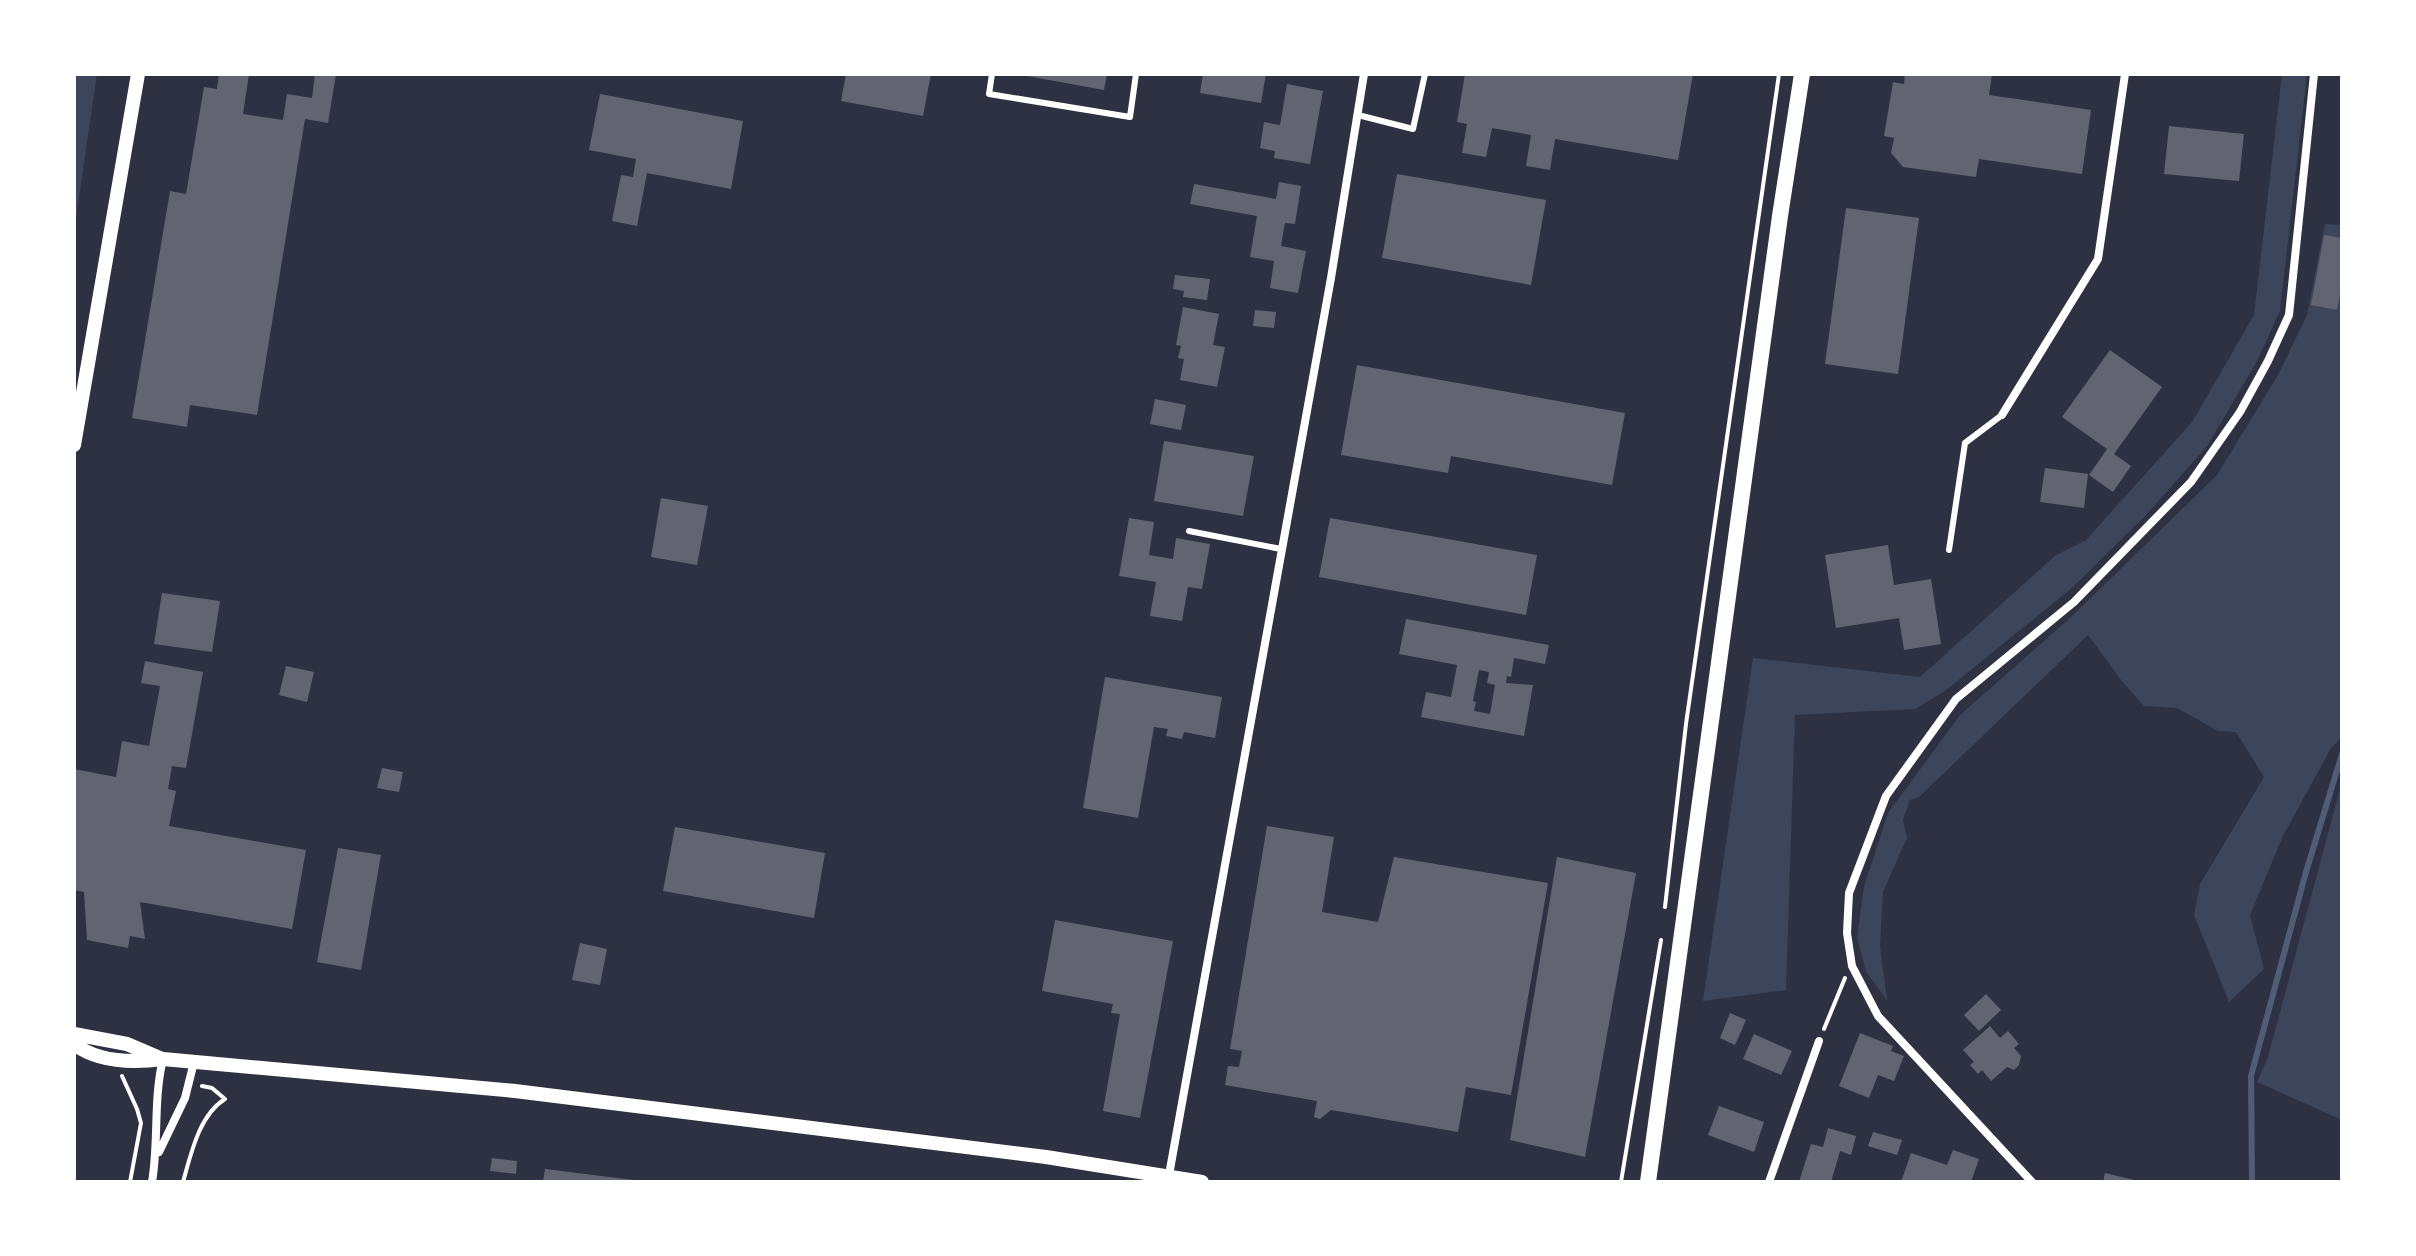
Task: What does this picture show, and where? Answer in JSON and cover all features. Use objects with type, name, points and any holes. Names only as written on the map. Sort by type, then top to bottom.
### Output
[{"type":"main road","points":[[1648,1182],[1802,74]]},
{"type":"street","points":[[74,445],[138,74]]},
{"type":"street","points":[[1169,1175],[1364,74]]},
{"type":"street","points":[[2002,415],[2098,259],[2125,74]]},
{"type":"street","points":[[2032,1182],[1878,1016],[1854,975],[1847,933],[1849,893],[1886,796],[1956,699],[2074,602],[2191,482],[2240,412],[2289,315],[2314,74]]},
{"type":"street","points":[[74,1034],[127,1044],[163,1059]]},
{"type":"street","points":[[1769,1182],[1819,1041]]},
{"type":"street","points":[[74,1044],[82,1050],[119,1061],[163,1059],[515,1091],[1046,1157],[1202,1182]]},
{"type":"street","points":[[152,1182],[157,1156],[156,1097],[163,1059]]},
{"type":"street","points":[[157,1156],[185,1098],[194,1062]]},
{"type":"lane","points":[[992,74],[989,94],[1130,117],[1136,74]]},
{"type":"lane","points":[[1358,115],[1413,129],[1425,74]]},
{"type":"lane","points":[[1949,550],[1965,443],[2002,415]]},
{"type":"lane","points":[[1189,531],[1281,549]]},
{"type":"path","points":[[1665,910],[1686,724],[1779,74]]},
{"type":"path","points":[[1621,1182],[1661,940]]},
{"type":"path","points":[[1819,1041],[1845,978],[1854,975]]},
{"type":"path","points":[[121,1074],[141,1123],[130,1182]]},
{"type":"path","points":[[183,1182],[205,1119],[225,1099]]},
{"type":"shaded area","points":[[74,74],[97,74],[74,232]]},
{"type":"shaded area","points":[[2282,74],[2307,74],[2280,311],[2257,361],[2208,445],[2147,514],[2072,588],[1945,691],[1915,709],[1795,715],[1786,990],[1703,1001],[1753,658],[1920,677],[2056,555],[2086,540],[2192,422],[2254,315]]},
{"type":"shaded area","points":[[2325,224],[2342,225],[2342,736],[2330,750],[2283,836],[2250,915],[2264,969],[2229,1002],[2194,915],[2200,884],[2264,777],[2236,732],[2218,731],[2177,708],[2144,706],[2088,635],[1919,797],[1910,800],[1903,820],[1907,838],[1883,892],[1880,946],[1887,1000],[1866,972],[1857,937],[1864,886],[1888,813],[1960,715],[2069,619],[2217,475],[2278,375],[2307,315]]},
{"type":"shaded area","points":[[2342,781],[2342,1120],[2257,1082],[2268,1057]]},
{"type":"building","points":[[219,74],[249,74],[243,114],[283,120],[287,94],[312,98],[315,74],[336,74],[328,123],[305,119],[257,415],[190,405],[187,427],[132,418],[170,191],[186,194],[204,87],[217,89]]},
{"type":"building","points":[[846,74],[931,74],[923,116],[841,101]]},
{"type":"building","points":[[1016,74],[1107,74],[1104,90]]},
{"type":"building","points":[[1203,74],[1266,74],[1261,103],[1200,93]]},
{"type":"building","points":[[1465,74],[1693,74],[1678,160],[1555,139],[1550,170],[1526,166],[1531,135],[1492,128],[1486,157],[1462,153],[1467,124],[1457,122]]},
{"type":"building","points":[[1905,74],[1992,74],[1989,95],[2091,110],[2082,174],[1979,159],[1976,177],[1903,167],[1891,153],[1894,138],[1884,136],[1893,82],[1904,84]]},
{"type":"building","points":[[1287,84],[1323,91],[1310,164],[1274,158],[1275,151],[1260,148],[1264,122],[1280,125]]},
{"type":"building","points":[[600,94],[743,121],[731,189],[647,173],[637,226],[612,221],[621,175],[633,177],[636,159],[589,150]]},
{"type":"building","points":[[2169,126],[2244,134],[2239,181],[2164,174]]},
{"type":"building","points":[[1397,174],[1546,200],[1531,285],[1382,258]]},
{"type":"building","points":[[1279,182],[1301,186],[1295,224],[1285,223],[1281,246],[1306,251],[1298,293],[1270,288],[1274,261],[1250,257],[1257,216],[1190,204],[1194,184],[1276,199]]},
{"type":"building","points":[[1846,208],[1919,218],[1898,374],[1825,364]]},
{"type":"building","points":[[2324,235],[2342,238],[2342,282],[2337,310],[2311,305]]},
{"type":"building","points":[[1175,275],[1210,279],[1207,300],[1183,297],[1184,291],[1173,289]]},
{"type":"building","points":[[1183,307],[1219,314],[1213,345],[1225,347],[1217,387],[1180,380],[1184,359],[1178,358],[1181,346],[1176,345]]},
{"type":"building","points":[[1255,310],[1276,312],[1274,328],[1253,326]]},
{"type":"building","points":[[2110,350],[2162,387],[2114,454],[2131,466],[2113,492],[2089,475],[2107,449],[2062,417]]},
{"type":"building","points":[[1357,365],[1625,413],[1612,485],[1451,456],[1448,473],[1341,455]]},
{"type":"building","points":[[1155,399],[1186,405],[1181,430],[1150,424]]},
{"type":"building","points":[[1164,441],[1254,456],[1243,516],[1154,501]]},
{"type":"building","points":[[2045,468],[2088,474],[2084,508],[2040,502]]},
{"type":"building","points":[[661,498],[708,506],[697,565],[651,557]]},
{"type":"building","points":[[1129,518],[1154,522],[1149,555],[1173,559],[1176,538],[1210,544],[1202,589],[1188,587],[1182,621],[1150,616],[1156,582],[1119,576]]},
{"type":"building","points":[[1330,518],[1537,555],[1526,615],[1319,577]]},
{"type":"building","points":[[1888,545],[1894,585],[1931,579],[1941,644],[1904,650],[1899,618],[1836,628],[1825,555]]},
{"type":"building","points":[[162,593],[220,601],[212,652],[154,644]]},
{"type":"building","points":[[1406,619],[1549,645],[1545,664],[1514,658],[1511,677],[1507,676],[1506,683],[1533,685],[1524,736],[1421,717],[1426,692],[1451,697],[1457,665],[1399,654]],"holes":[[[1479,670],[1489,672],[1487,683],[1495,685],[1490,714],[1474,711],[1476,702],[1473,701]]]},
{"type":"building","points":[[145,661],[203,672],[186,768],[172,766],[168,789],[176,791],[169,826],[306,850],[292,929],[140,902],[145,939],[130,936],[128,948],[87,940],[84,892],[74,890],[74,769],[116,777],[122,741],[149,746],[160,686],[141,683]]},
{"type":"building","points":[[286,666],[314,672],[307,702],[279,695]]},
{"type":"building","points":[[1105,677],[1222,697],[1215,738],[1184,732],[1182,739],[1166,736],[1168,729],[1154,727],[1138,818],[1083,808]]},
{"type":"building","points":[[382,768],[403,772],[399,792],[377,788]]},
{"type":"building","points":[[1267,826],[1334,837],[1322,912],[1378,922],[1394,857],[1548,883],[1511,1095],[1466,1087],[1458,1132],[1331,1110],[1320,1119],[1314,1117],[1317,1101],[1225,1085],[1228,1066],[1239,1067],[1242,1051],[1230,1049]]},
{"type":"building","points":[[675,827],[825,853],[814,918],[663,891]]},
{"type":"building","points":[[338,848],[381,855],[361,970],[317,962]]},
{"type":"building","points":[[1557,857],[1636,873],[1585,1157],[1510,1140]]},
{"type":"building","points":[[1055,920],[1173,941],[1140,1118],[1103,1111],[1120,1014],[1111,1013],[1113,1004],[1042,991]]},
{"type":"building","points":[[580,943],[607,949],[600,985],[572,980]]},
{"type":"building","points":[[1986,994],[2001,1010],[1979,1031],[1964,1015]]},
{"type":"building","points":[[1730,1013],[1746,1020],[1735,1045],[1720,1038]]},
{"type":"building","points":[[1990,1026],[2000,1038],[2008,1031],[2019,1044],[2014,1048],[2021,1056],[2014,1070],[2007,1067],[1991,1081],[1982,1070],[1978,1074],[1970,1065],[1974,1062],[1963,1050]]},
{"type":"building","points":[[1860,1033],[1893,1046],[1891,1051],[1904,1056],[1894,1081],[1878,1075],[1869,1098],[1839,1086]]},
{"type":"building","points":[[1754,1034],[1792,1051],[1781,1075],[1743,1059]]},
{"type":"building","points":[[1719,1106],[1764,1122],[1754,1152],[1708,1135]]},
{"type":"building","points":[[1828,1128],[1856,1136],[1851,1155],[1840,1151],[1831,1182],[1799,1182],[1811,1144],[1823,1147]]},
{"type":"building","points":[[1873,1132],[1902,1140],[1897,1155],[1868,1146]]},
{"type":"building","points":[[1953,1150],[1979,1159],[1971,1182],[1901,1182],[1911,1153],[1947,1165]]},
{"type":"building","points":[[492,1158],[517,1161],[516,1174],[490,1171]]},
{"type":"building","points":[[545,1169],[634,1180],[634,1182],[543,1182]]},
{"type":"building","points":[[2105,1173],[2138,1181],[2138,1182],[2103,1182]]},
{"type":"waterway","points":[[2252,1182],[2251,1076],[2306,872],[2342,754]]}]
